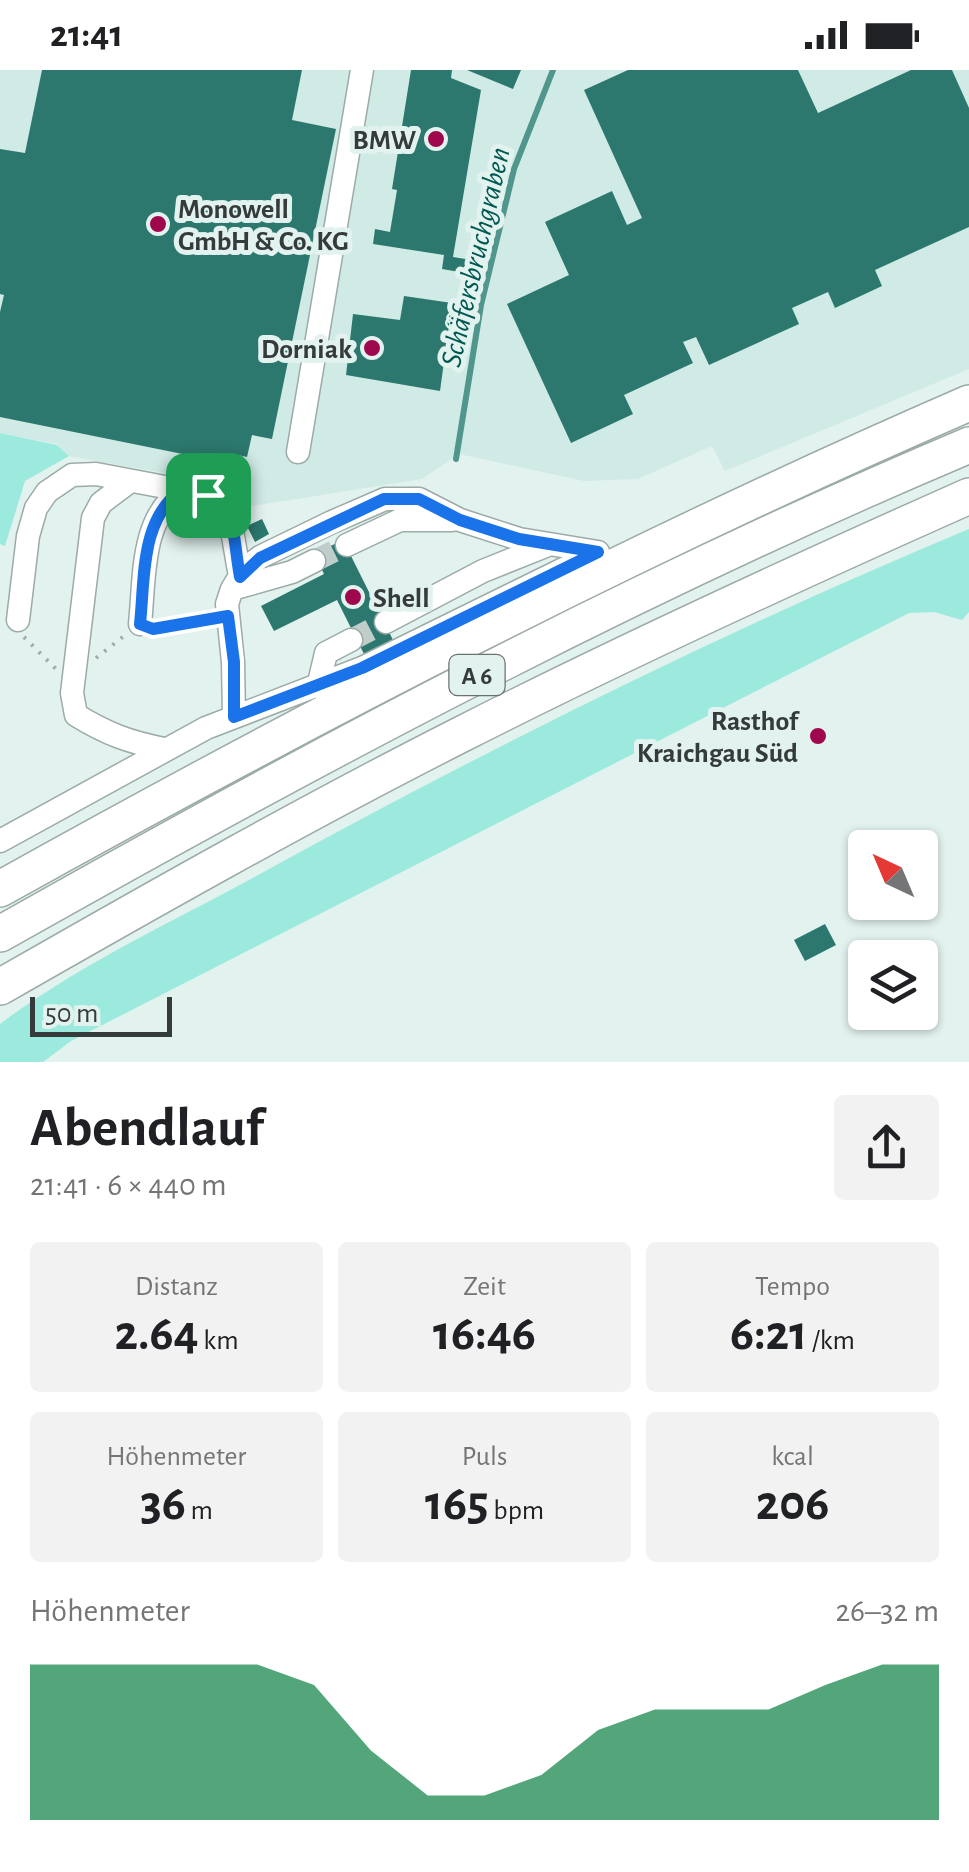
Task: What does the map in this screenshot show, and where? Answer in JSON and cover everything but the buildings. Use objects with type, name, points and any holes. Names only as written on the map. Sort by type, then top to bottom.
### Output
[{"type":"highway","points":[[0,889],[226,763],[431,656],[644,550],[969,403]]},
{"type":"highway","points":[[598,552],[791,466],[890,437]]},
{"type":"highway","name":"A 6","points":[[0,934],[463,682],[652,589],[969,445]]},
{"type":"highway","name":"A 6","points":[[0,987],[310,813],[492,719],[825,560],[969,496]]},
{"type":"highway","name":"A 6","points":[[0,1010],[74,944]]},
{"type":"street","points":[[298,452],[362,70]]},
{"type":"street","points":[[18,620],[28,536],[36,508],[47,492],[72,475],[96,474],[208,495],[230,519],[236,583]]},
{"type":"street","points":[[129,482],[102,503],[93,518],[72,693],[76,715],[122,740],[164,749]]},
{"type":"street","points":[[140,624],[150,532],[170,498],[183,489]]},
{"type":"street","points":[[234,717],[234,662],[227,604],[236,583],[260,558],[384,499],[419,499],[460,520],[519,539],[598,552]]},
{"type":"street","points":[[347,545],[400,520],[460,520]]},
{"type":"street","points":[[386,622],[483,571],[548,545]]},
{"type":"street","points":[[0,841],[164,749],[234,717],[318,687],[598,552]]},
{"type":"street","points":[[236,583],[292,572],[314,561]]},
{"type":"street","points":[[318,687],[326,653],[352,640]]},
{"type":"path","points":[[140,624],[153,629],[228,616]]},
{"type":"shaded area","points":[[0,70],[969,70],[969,369],[725,471],[712,446],[638,479],[584,481],[459,454],[422,479],[240,508],[215,482],[69,456],[57,444],[0,433]]},
{"type":"green space","points":[[0,433],[57,445],[69,456],[25,481],[5,546],[0,544]]},
{"type":"green space","points":[[969,529],[969,612],[962,620],[934,612],[909,613],[71,1041],[43,1062],[0,1062],[0,1024],[132,942],[441,777],[614,690]]},
{"type":"waterway","name":"Schäfersbruchgraben","points":[[456,459],[481,305],[514,169],[553,70]]},
{"type":"tunnel","points":[[314,561],[347,545]]},
{"type":"tunnel","points":[[351,640],[386,622]]},
{"type":"place","name":"BMW","points":[[436,139]]},
{"type":"place","name":"Monowell GmbH & Co. KG","points":[[158,224]]},
{"type":"place","name":"Dorniak","points":[[372,348]]},
{"type":"place","name":"Shell","points":[[353,597]]},
{"type":"place","name":"Rasthof Kraichgau Süd","points":[[818,736]]},
{"type":"route","points":[[183,489],[208,495],[230,519],[240,577],[245,568],[260,558],[384,499],[419,499],[460,520],[519,539],[598,552],[362,668],[234,717],[234,662],[228,616],[153,629],[140,624],[150,532],[157,516],[170,498],[183,489]]}]
